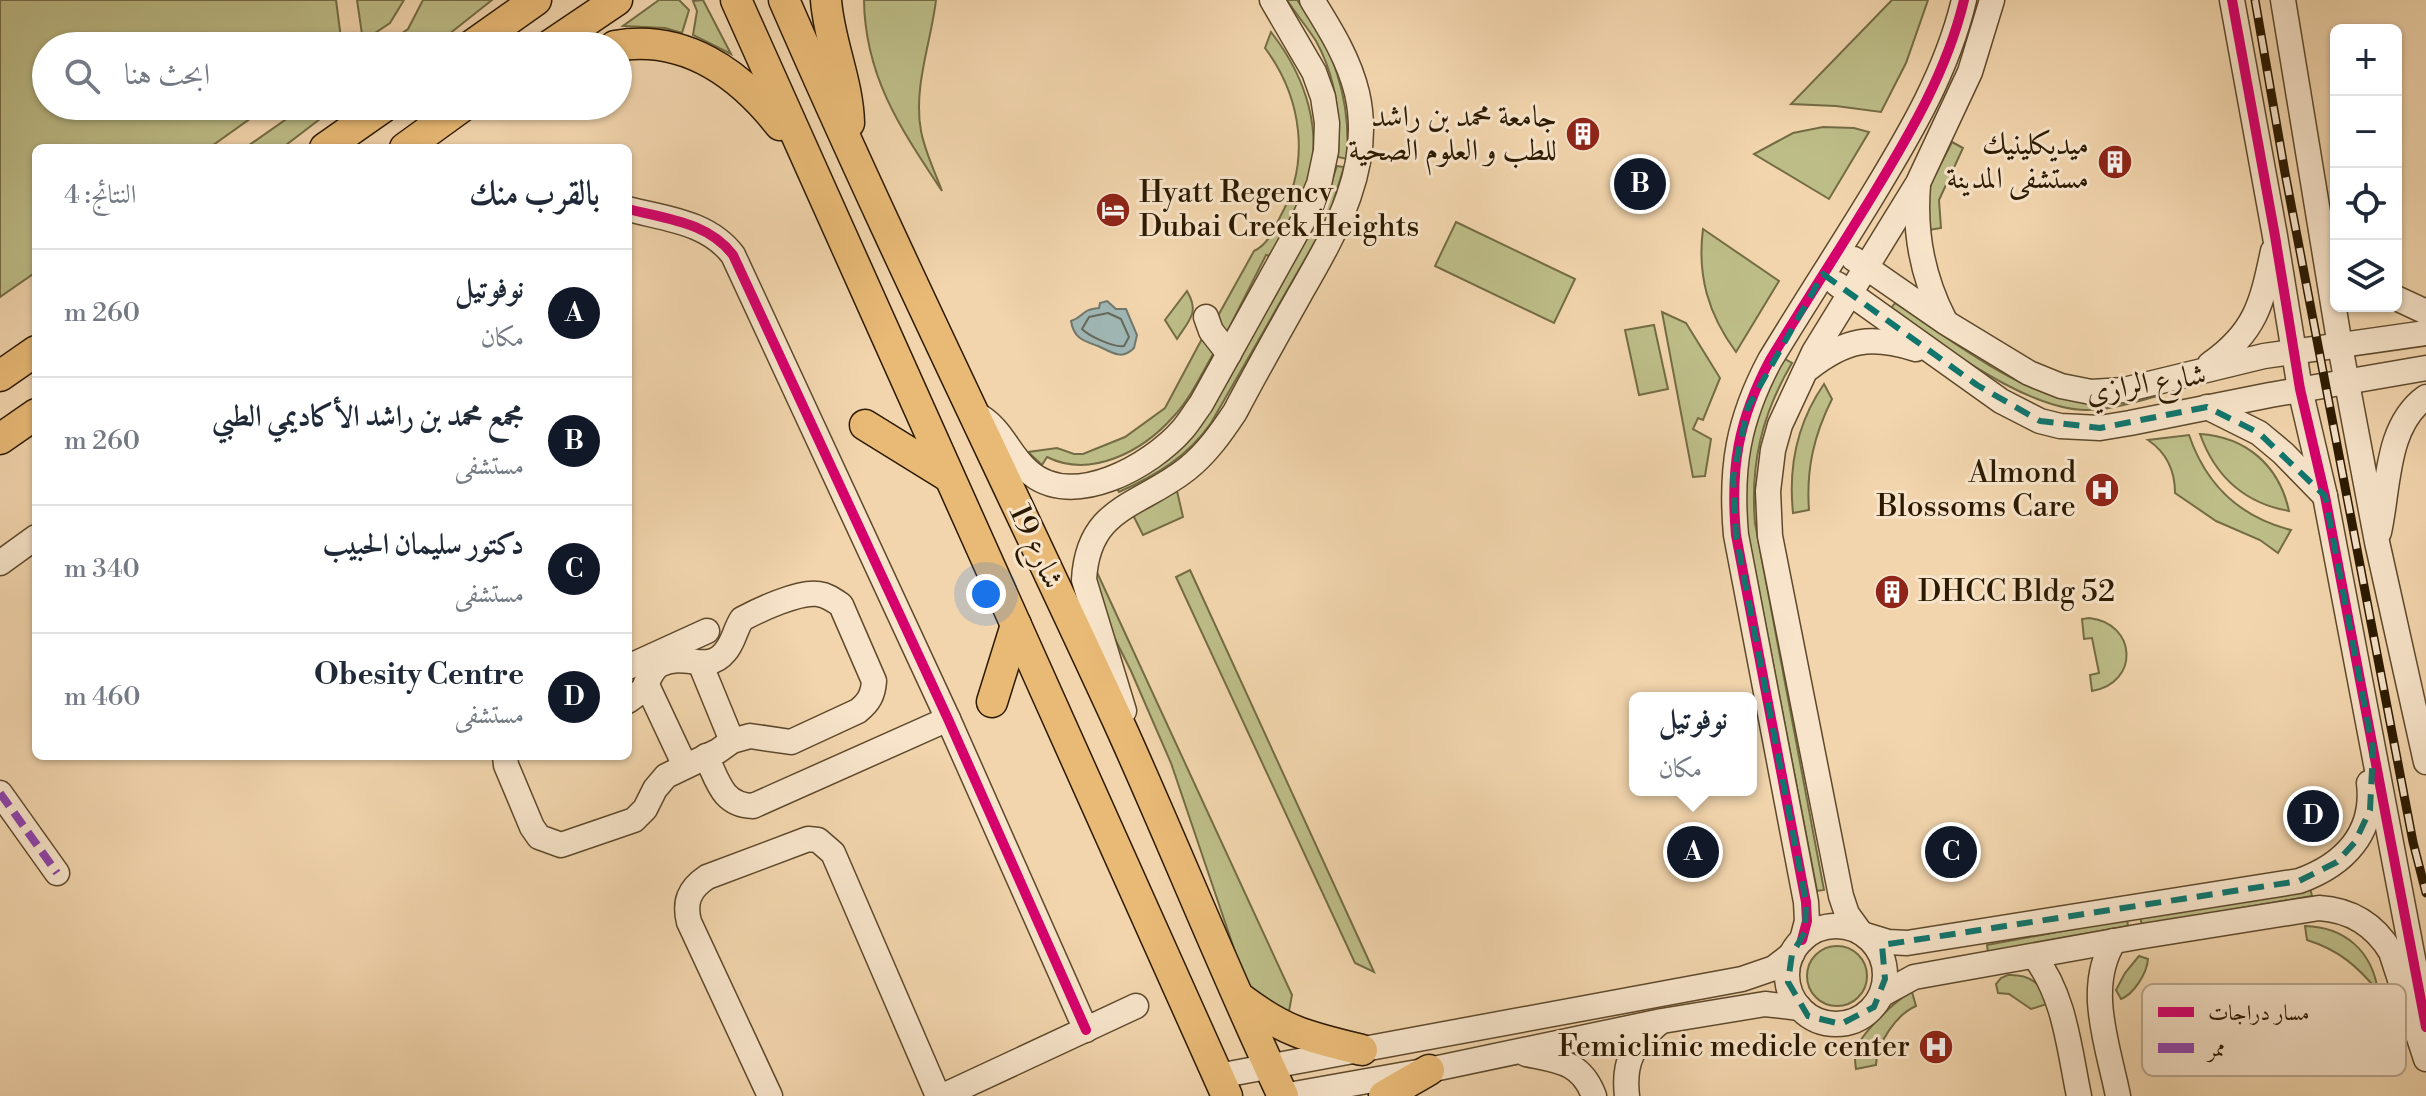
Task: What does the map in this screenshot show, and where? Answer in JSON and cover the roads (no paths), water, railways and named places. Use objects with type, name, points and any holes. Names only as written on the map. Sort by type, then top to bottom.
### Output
[{"type":"main road","points":[[488,32],[519,0]]},
{"type":"main road","points":[[491,32],[536,0]]},
{"type":"main road","points":[[570,32],[617,0]]},
{"type":"main road","name":"شارع 19","points":[[736,0],[1222,1086]]},
{"type":"main road","name":"شارع 19","points":[[784,0],[843,136],[1123,733],[1236,996],[1283,1096]]},
{"type":"main road","points":[[826,0],[827,20],[848,115],[843,136]]},
{"type":"main road","points":[[632,45],[660,44],[684,49],[714,63],[753,93],[804,154]]},
{"type":"main road","points":[[331,144],[365,120]]},
{"type":"main road","points":[[411,144],[444,120]]},
{"type":"main road","points":[[0,376],[32,354]]},
{"type":"main road","points":[[0,439],[32,417]]},
{"type":"main road","points":[[865,425],[949,477]]},
{"type":"main road","points":[[992,702],[1016,625]]},
{"type":"main road","points":[[1236,996],[1263,1016],[1292,1031],[1362,1050]]},
{"type":"main road","points":[[1384,1096],[1429,1070]]},
{"type":"street","points":[[974,413],[992,424],[1028,471],[1041,480],[1074,488],[1093,485],[1131,469],[1158,452],[1182,430],[1201,404],[1305,217],[1319,184],[1326,151],[1327,123],[1323,97],[1314,72],[1272,0]]},
{"type":"street","points":[[1123,733],[1124,705],[1092,614],[1084,580],[1085,560],[1091,541],[1103,524],[1125,507],[1188,468],[1221,433],[1337,228],[1357,169],[1361,125],[1357,93],[1345,58],[1312,0]]},
{"type":"street","points":[[1964,0],[1952,44],[1900,150],[1755,388],[1742,425],[1733,477],[1736,535],[1806,902],[1807,921],[1788,982],[1800,1008],[1818,1021],[1841,1024],[1863,1016],[1874,1007],[1885,979],[1877,947],[1847,914],[1841,896],[1770,536],[1768,491],[1773,450],[1780,425],[1804,372],[1918,183],[1970,72],[1992,0]]},
{"type":"street","points":[[2232,0],[2300,389],[2325,496],[2426,1027]]},
{"type":"street","points":[[2283,0],[2328,231],[2340,346],[2377,542],[2426,762]]},
{"type":"street","points":[[1918,183],[1917,238],[1929,285],[1945,322]]},
{"type":"street","points":[[632,210],[703,229],[715,235],[733,255],[948,719],[1086,1030]]},
{"type":"street","points":[[2198,372],[2238,343],[2254,321],[2268,275],[2275,236]]},
{"type":"street","name":"شارع الرازي","points":[[1839,249],[1945,322],[2029,373],[2061,386],[2091,392],[2124,390],[2294,352],[2426,333]]},
{"type":"street","name":"شارع الرازي","points":[[1823,274],[1933,355],[2020,412],[2060,426],[2100,428],[2426,368]]},
{"type":"street","points":[[2402,301],[2426,312]]},
{"type":"street","points":[[1206,317],[1211,331],[1229,354]]},
{"type":"street","points":[[1804,372],[1832,351],[1859,341],[1891,342],[1933,355]]},
{"type":"street","points":[[2377,542],[2396,439],[2403,423],[2426,397]]},
{"type":"street","points":[[2207,407],[2259,433],[2325,496]]},
{"type":"street","points":[[0,563],[32,540]]},
{"type":"street","points":[[505,760],[532,827],[539,837],[561,845],[634,820],[645,809],[660,782],[674,771],[732,741],[750,736],[791,742],[801,739],[858,711],[873,693],[871,669],[841,605],[817,593],[804,594],[742,619],[724,654],[717,659],[700,663],[665,657],[632,666]]},
{"type":"street","points":[[632,697],[665,657],[707,631]]},
{"type":"street","points":[[700,663],[732,741]]},
{"type":"street","points":[[646,683],[696,761],[729,799],[740,806],[753,806],[948,719]]},
{"type":"street","points":[[1222,1086],[1269,1066],[1742,979],[1774,968],[1815,931],[1829,926],[1845,927],[1888,942],[1907,943],[2299,881],[2319,873],[2347,852],[2367,820],[2371,799],[2367,763],[2373,750]]},
{"type":"street","points":[[0,793],[57,873]]},
{"type":"street","points":[[770,1096],[689,922],[686,909],[688,896],[707,877],[808,839],[818,840],[833,853],[941,1096],[1136,1006]]},
{"type":"street","points":[[1881,995],[1914,977],[2319,908],[2348,913],[2373,929],[2391,952],[2401,984]]},
{"type":"street","points":[[2114,941],[2101,967],[2099,997],[2118,1096]]},
{"type":"street","points":[[2034,956],[2048,977],[2060,1005],[2079,1096]]},
{"type":"street","points":[[2406,998],[2426,1059]]},
{"type":"street","points":[[1283,1096],[1429,1070],[1662,1021],[1765,1004],[1800,1008]]},
{"type":"street","points":[[1627,1096],[1625,1074],[1634,1047],[1662,1021]]},
{"type":"street","points":[[1520,1051],[1572,1066],[1588,1082],[1594,1096]]},
{"type":"water","points":[[1107,301],[1116,309],[1126,309],[1137,335],[1134,348],[1125,354],[1116,354],[1084,341],[1072,327],[1071,321]]},
{"type":"railway","points":[[2255,0],[2285,173],[2413,842],[2426,893]]},
{"type":"place","name":"جامعة محمد بن راشد للطب و العلوم الصحية","points":[[1583,134]]},
{"type":"place","name":"ميديكلينيك مستشفى المدينة","points":[[2115,162]]},
{"type":"place","name":"مجمع محمد بن راشد الأكاديمي الطبي","points":[[1640,184]]},
{"type":"place","name":"Hyatt Regency Dubai Creek Heights","points":[[1113,210]]},
{"type":"place","name":"Almond Blossoms Care","points":[[2102,490]]},
{"type":"place","name":"DHCC Bldg 52","points":[[1892,592]]},
{"type":"place","name":"Obesity Centre","points":[[2313,816]]},
{"type":"place","name":"نوفوتيل","points":[[1693,852]]},
{"type":"place","name":"دكتور سليمان الحبيب","points":[[1951,852]]},
{"type":"place","name":"Femiclinic medicle center","points":[[1936,1047]]}]
